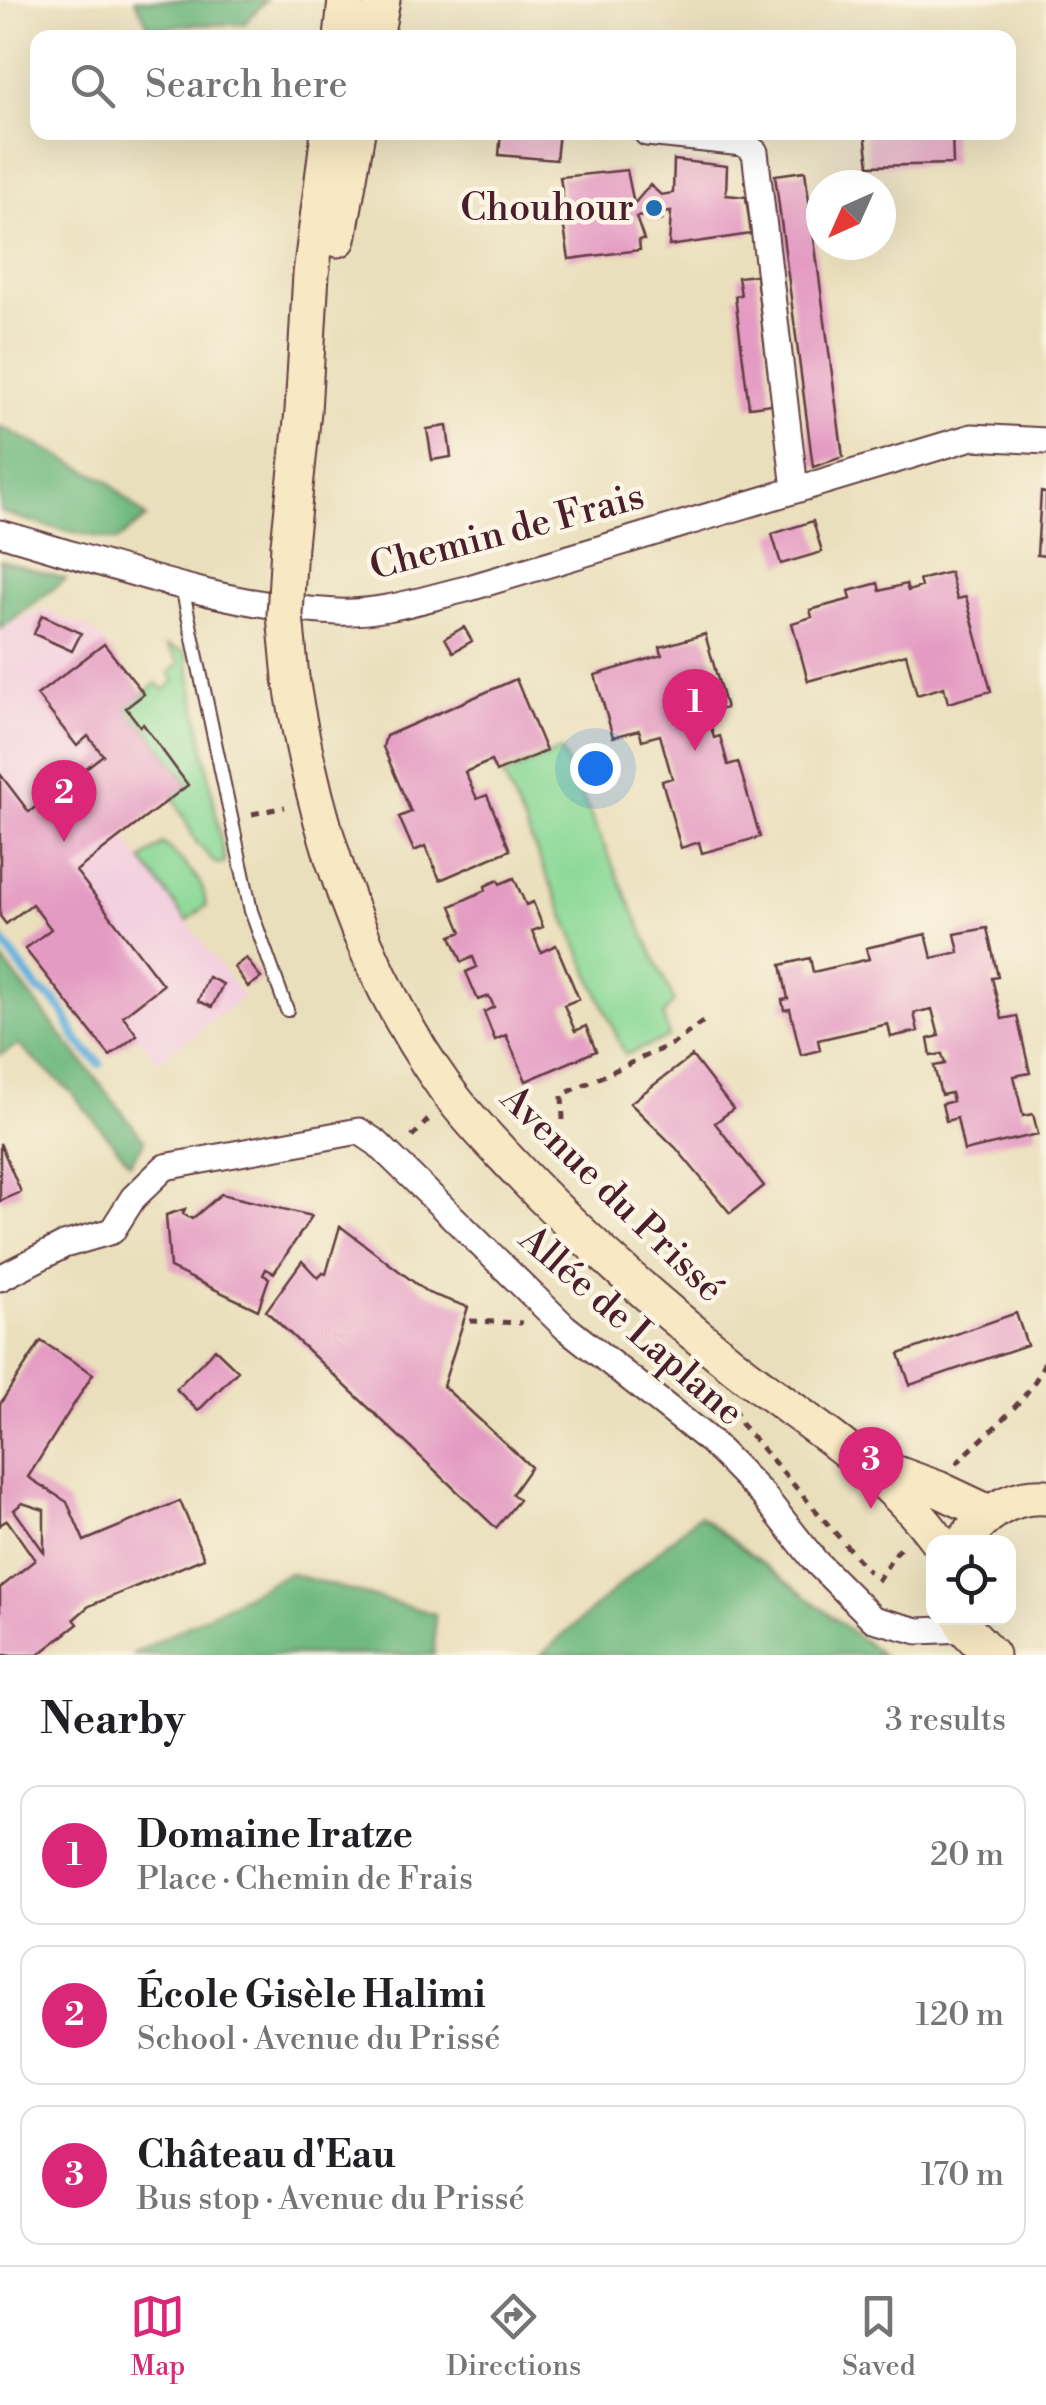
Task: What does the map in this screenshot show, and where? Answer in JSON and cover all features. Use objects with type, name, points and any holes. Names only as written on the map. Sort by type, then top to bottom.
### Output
[{"type":"main road","points":[[343,30],[346,0]]},
{"type":"main road","points":[[376,30],[382,0]]},
{"type":"main road","name":"Avenue du Prissé","points":[[328,140],[311,274],[285,614],[304,758],[351,913],[416,1044],[444,1088],[481,1132],[576,1228],[731,1363],[860,1460],[921,1517],[922,1542]]},
{"type":"main road","name":"Avenue du Prissé","points":[[303,411],[355,140]]},
{"type":"main road","name":"Avenue du Prissé","points":[[860,1460],[989,1513]]},
{"type":"main road","points":[[970,1535],[989,1513],[1011,1502],[1046,1497]]},
{"type":"main road","points":[[965,1625],[991,1655]]},
{"type":"street","points":[[717,140],[743,143],[755,152],[796,489]]},
{"type":"street","name":"Chemin de Frais","points":[[0,533],[241,600],[339,612],[391,608],[972,437],[1046,441]]},
{"type":"street","name":"Allée de Laplane","points":[[0,1278],[64,1245],[112,1231],[133,1198],[165,1167],[359,1131],[378,1143],[565,1327],[711,1442],[763,1494],[814,1560],[873,1619],[918,1631],[952,1625]]},
{"type":"lane","points":[[182,585],[251,911],[287,1010]]},
{"type":"path","points":[[229,820],[294,804]]},
{"type":"path","points":[[562,1120],[562,1095],[674,1043],[704,1021]]},
{"type":"path","points":[[470,1321],[525,1324]]},
{"type":"path","points":[[950,1469],[1022,1398],[1041,1374],[1046,1358]]},
{"type":"path","points":[[876,1581],[922,1542]]},
{"type":"shaded area","points":[[43,610],[93,629],[144,694],[126,708],[143,724],[188,785],[123,835],[243,997],[158,1062],[137,1035],[110,1056],[94,1038],[25,949],[51,929],[32,905],[6,924],[0,916],[0,626]]},
{"type":"green space","points":[[135,0],[266,0],[244,24],[180,25],[151,30]]},
{"type":"green space","points":[[0,426],[108,481],[146,518],[117,541],[0,512]]},
{"type":"green space","points":[[0,560],[66,579],[0,629]]},
{"type":"green space","points":[[166,646],[186,652],[225,863],[216,864],[196,842],[173,796],[188,784],[144,725],[140,726],[126,708],[157,683],[164,690],[175,681],[169,673],[180,663]]},
{"type":"green space","points":[[561,750],[674,1001],[663,1016],[669,1037],[625,1055],[503,775]]},
{"type":"green space","points":[[163,844],[203,889],[206,906],[187,921],[142,860]]},
{"type":"green space","points":[[0,957],[145,1141],[130,1163],[70,1091],[18,1045],[0,1055]]},
{"type":"green space","points":[[699,1515],[882,1655],[541,1655]]},
{"type":"green space","points":[[288,1573],[435,1614],[434,1655],[131,1655]]},
{"type":"building","points":[[500,140],[558,140],[556,160],[499,155]]},
{"type":"building","points":[[866,140],[952,140],[953,164],[869,166]]},
{"type":"building","name":"Chouhour","points":[[674,160],[727,166],[726,195],[746,197],[751,234],[669,246],[671,212],[661,213],[662,220],[650,221],[650,215],[636,217],[644,240],[639,240],[640,250],[569,259],[559,197],[563,197],[560,177],[627,170],[634,204],[650,185],[661,195],[673,193]]},
{"type":"building","points":[[805,171],[806,260],[817,260],[843,457],[813,467],[775,175]]},
{"type":"building","points":[[756,275],[772,404],[749,407],[735,296],[741,295],[738,277]]},
{"type":"building","points":[[447,426],[451,457],[432,460],[427,429]]},
{"type":"building","points":[[1041,492],[1046,493],[1046,556],[1037,555]]},
{"type":"building","points":[[813,521],[822,552],[781,564],[772,534]]},
{"type":"building","points":[[950,572],[957,599],[966,597],[991,691],[948,703],[944,687],[917,695],[906,654],[808,681],[792,623],[812,617],[810,610],[851,599],[849,591],[878,583],[880,591],[906,584],[908,591],[921,587],[919,580]]},
{"type":"building","points":[[42,615],[81,633],[72,651],[34,634]]},
{"type":"building","points":[[464,627],[472,641],[453,652],[445,638]]},
{"type":"building","points":[[705,634],[726,708],[713,711],[716,721],[710,723],[714,738],[720,736],[728,765],[738,762],[760,837],[702,853],[699,842],[681,848],[662,781],[672,778],[660,735],[642,740],[639,730],[613,737],[595,675],[662,655],[660,647]]},
{"type":"building","points":[[104,644],[144,694],[126,708],[140,726],[143,724],[188,785],[76,871],[163,985],[123,1016],[137,1035],[110,1056],[25,949],[51,929],[32,904],[6,924],[0,916],[0,774],[29,812],[103,755],[88,736],[77,746],[37,695]]},
{"type":"building","points":[[516,679],[546,751],[496,772],[491,761],[465,772],[477,799],[487,795],[510,850],[440,880],[425,846],[414,851],[399,817],[411,812],[383,747],[386,736]]},
{"type":"building","points":[[514,878],[526,905],[533,902],[543,927],[532,931],[541,952],[556,945],[579,999],[564,1005],[575,1031],[586,1026],[596,1051],[526,1081],[506,1035],[495,1040],[484,1012],[494,1007],[489,996],[478,1000],[466,972],[477,967],[473,957],[462,962],[451,936],[462,932],[451,906],[498,880],[500,884]]},
{"type":"building","points":[[987,928],[998,977],[992,978],[1002,1019],[1017,1016],[1030,1073],[1014,1076],[1023,1116],[1033,1114],[1038,1134],[964,1151],[957,1118],[946,1121],[942,1104],[953,1101],[951,1093],[941,1095],[934,1066],[945,1064],[942,1054],[931,1056],[928,1039],[939,1036],[932,1009],[914,1013],[918,1031],[891,1037],[888,1024],[818,1040],[820,1050],[801,1055],[790,1009],[784,1010],[782,1000],[788,999],[781,965],[810,958],[813,972],[869,959],[866,948],[926,934],[932,958],[959,952],[955,934]]},
{"type":"building","points":[[246,958],[261,978],[248,987],[234,967]]},
{"type":"building","points":[[208,977],[223,984],[212,1007],[198,1001]]},
{"type":"building","points":[[692,1056],[733,1109],[715,1123],[764,1186],[730,1213],[676,1148],[630,1103]]},
{"type":"building","points":[[0,1143],[21,1192],[0,1201]]},
{"type":"building","points":[[221,1194],[312,1216],[274,1273],[266,1269],[263,1275],[269,1278],[258,1310],[170,1268],[166,1215],[185,1209],[183,1214],[192,1219]]},
{"type":"building","points":[[340,1226],[428,1293],[468,1307],[443,1386],[531,1467],[512,1494],[519,1500],[496,1528],[266,1311],[302,1261],[318,1278],[326,1274]]},
{"type":"building","points":[[1016,1313],[1027,1345],[910,1385],[899,1354]]},
{"type":"building","points":[[41,1341],[93,1374],[28,1477],[67,1502],[84,1541],[180,1501],[204,1558],[89,1606],[74,1619],[78,1624],[38,1655],[0,1655],[0,1588],[35,1560],[7,1520],[0,1525],[0,1404]],"holes":[[[22,1503],[44,1510],[44,1552],[14,1510]]]},
{"type":"building","points":[[215,1349],[238,1371],[198,1411],[176,1389]]},
{"type":"waterway","points":[[0,938],[39,991],[60,1008],[75,1037],[100,1064]]},
{"type":"place","name":"Chouhour","points":[[654,208]]},
{"type":"place","name":"Domaine Iratze","points":[[695,751]]},
{"type":"place","name":"École Gisèle Halimi","points":[[64,842]]},
{"type":"place","name":"Château d'Eau","points":[[871,1509]]}]
